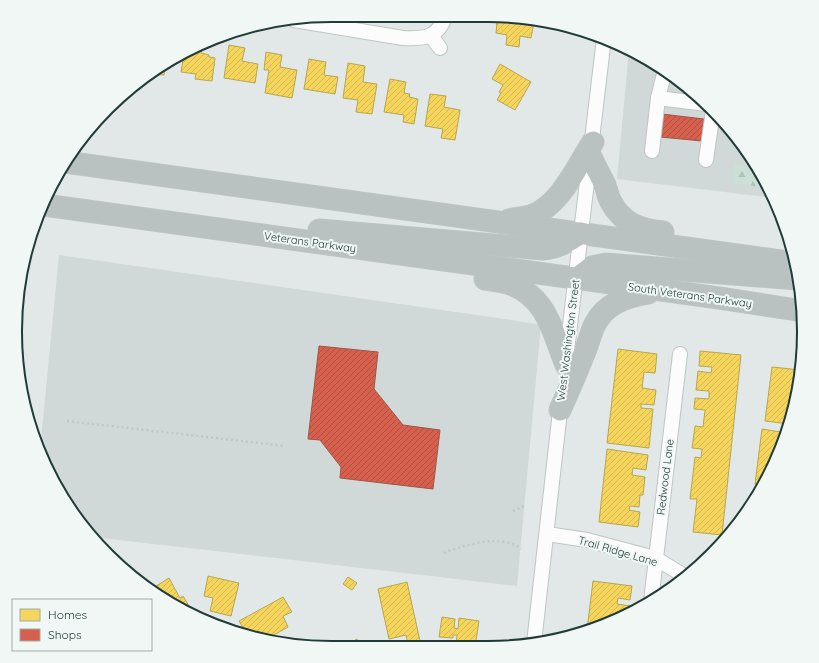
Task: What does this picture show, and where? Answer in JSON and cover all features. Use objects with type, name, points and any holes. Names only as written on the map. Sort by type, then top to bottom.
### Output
[{"type":"highway","points":[[492,222],[534,214],[551,203],[592,149]]},
{"type":"highway","points":[[592,149],[610,201],[618,213],[636,227],[646,230],[786,250]]},
{"type":"highway","points":[[72,163],[789,262]]},
{"type":"highway","name":"Veterans Parkway","points":[[49,206],[576,279]]},
{"type":"highway","points":[[216,229],[292,228],[543,249],[550,249],[564,244],[582,233]]},
{"type":"highway","points":[[339,246],[377,264],[507,283],[522,289],[535,298],[547,316],[566,365]]},
{"type":"highway","points":[[576,279],[592,267],[612,264],[792,279]]},
{"type":"highway","name":"South Veterans Parkway","points":[[576,279],[796,310]]},
{"type":"highway","points":[[560,410],[584,355],[594,325],[599,317],[610,306],[620,300],[635,295],[661,290]]},
{"type":"street","points":[[312,23],[403,38],[419,39],[431,36],[444,22]]},
{"type":"street","points":[[431,36],[440,48]]},
{"type":"street","name":"West Washington Street","points":[[535,637],[603,45]]},
{"type":"street","points":[[652,151],[658,98],[663,77]]},
{"type":"street","points":[[658,98],[696,103]]},
{"type":"street","points":[[706,160],[713,120]]},
{"type":"street","name":"Redwood Lane","points":[[652,594],[680,354]]},
{"type":"street","name":"Trail Ridge Lane","points":[[547,534],[587,540],[655,558],[680,574]]},
{"type":"path","points":[[67,421],[286,446]]},
{"type":"path","points":[[513,511],[526,505]]},
{"type":"path","points":[[444,553],[466,545],[486,541],[506,543],[521,550]]},
{"type":"shaded area","points":[[628,56],[642,63],[676,86],[692,99],[720,127],[745,160],[756,177],[766,197],[617,179]]},
{"type":"shaded area","points":[[59,255],[541,325],[517,586],[101,538],[86,520],[63,486],[41,438]]},
{"type":"green space","points":[[735,165],[750,167],[761,187],[734,183],[733,172]]},
{"type":"building: Homes","points":[[497,22],[533,26],[531,38],[520,36],[519,47],[506,45],[507,35],[496,33]]},
{"type":"building: Homes","points":[[229,45],[245,48],[242,61],[258,64],[255,83],[224,78]]},
{"type":"building: Homes","points":[[201,51],[201,53],[209,55],[209,57],[215,58],[212,81],[195,79],[196,74],[181,72],[183,60]]},
{"type":"building: Homes","points":[[266,52],[282,55],[280,67],[297,70],[292,98],[265,93],[269,70],[264,70]]},
{"type":"building: Homes","points":[[309,59],[326,62],[324,75],[338,77],[335,94],[304,89]]},
{"type":"building: Homes","points":[[348,63],[365,66],[363,82],[377,84],[372,114],[356,112],[358,100],[343,98]]},
{"type":"building: Homes","points":[[500,64],[531,82],[515,110],[497,100],[503,85],[492,79]]},
{"type":"building: Homes","points":[[390,79],[406,82],[404,93],[410,94],[409,97],[418,99],[414,124],[403,122],[404,115],[384,112]]},
{"type":"building: Homes","points":[[430,94],[446,96],[444,107],[460,110],[455,140],[441,138],[443,129],[425,126]]},
{"type":"building: Homes","points":[[618,349],[657,354],[655,373],[644,372],[642,388],[656,390],[654,405],[641,404],[641,408],[653,409],[649,448],[607,443]]},
{"type":"building: Homes","points":[[700,351],[741,355],[721,535],[693,532],[697,499],[690,499],[695,457],[701,458],[702,449],[692,448],[695,426],[703,427],[705,410],[694,409],[695,398],[709,399],[709,391],[696,390],[698,371],[711,373],[712,367],[699,366]]},
{"type":"building: Homes","points":[[772,367],[794,369],[791,392],[783,423],[765,421]]},
{"type":"building: Homes","points":[[762,429],[781,432],[765,468],[757,484],[755,484]]},
{"type":"building: Homes","points":[[607,449],[648,455],[646,470],[633,468],[632,475],[645,477],[643,495],[640,495],[639,507],[630,506],[629,510],[640,512],[638,527],[599,522]]},
{"type":"building: Homes","points":[[208,576],[239,583],[231,616],[210,611],[213,598],[204,596]]},
{"type":"building: Homes","points":[[348,577],[357,583],[352,590],[343,584]]},
{"type":"building: Homes","points":[[169,578],[180,598],[183,596],[189,606],[177,600],[156,586]]},
{"type":"building: Homes","points":[[593,581],[632,586],[630,600],[618,598],[617,604],[630,606],[588,625]]},
{"type":"building: Homes","points":[[407,582],[420,641],[407,641],[406,635],[389,639],[378,589]]},
{"type":"building: Homes","points":[[283,597],[292,612],[283,616],[288,627],[273,635],[243,628],[239,621]]},
{"type":"building: Homes","points":[[442,617],[455,619],[454,628],[458,629],[459,618],[479,621],[476,641],[456,641],[457,635],[453,635],[453,638],[439,637]]},
{"type":"building: Shops","points":[[662,114],[704,119],[702,141],[660,137]]},
{"type":"building: Shops","points":[[319,346],[378,352],[374,389],[403,425],[440,430],[433,489],[340,478],[341,467],[320,440],[308,439]]}]
